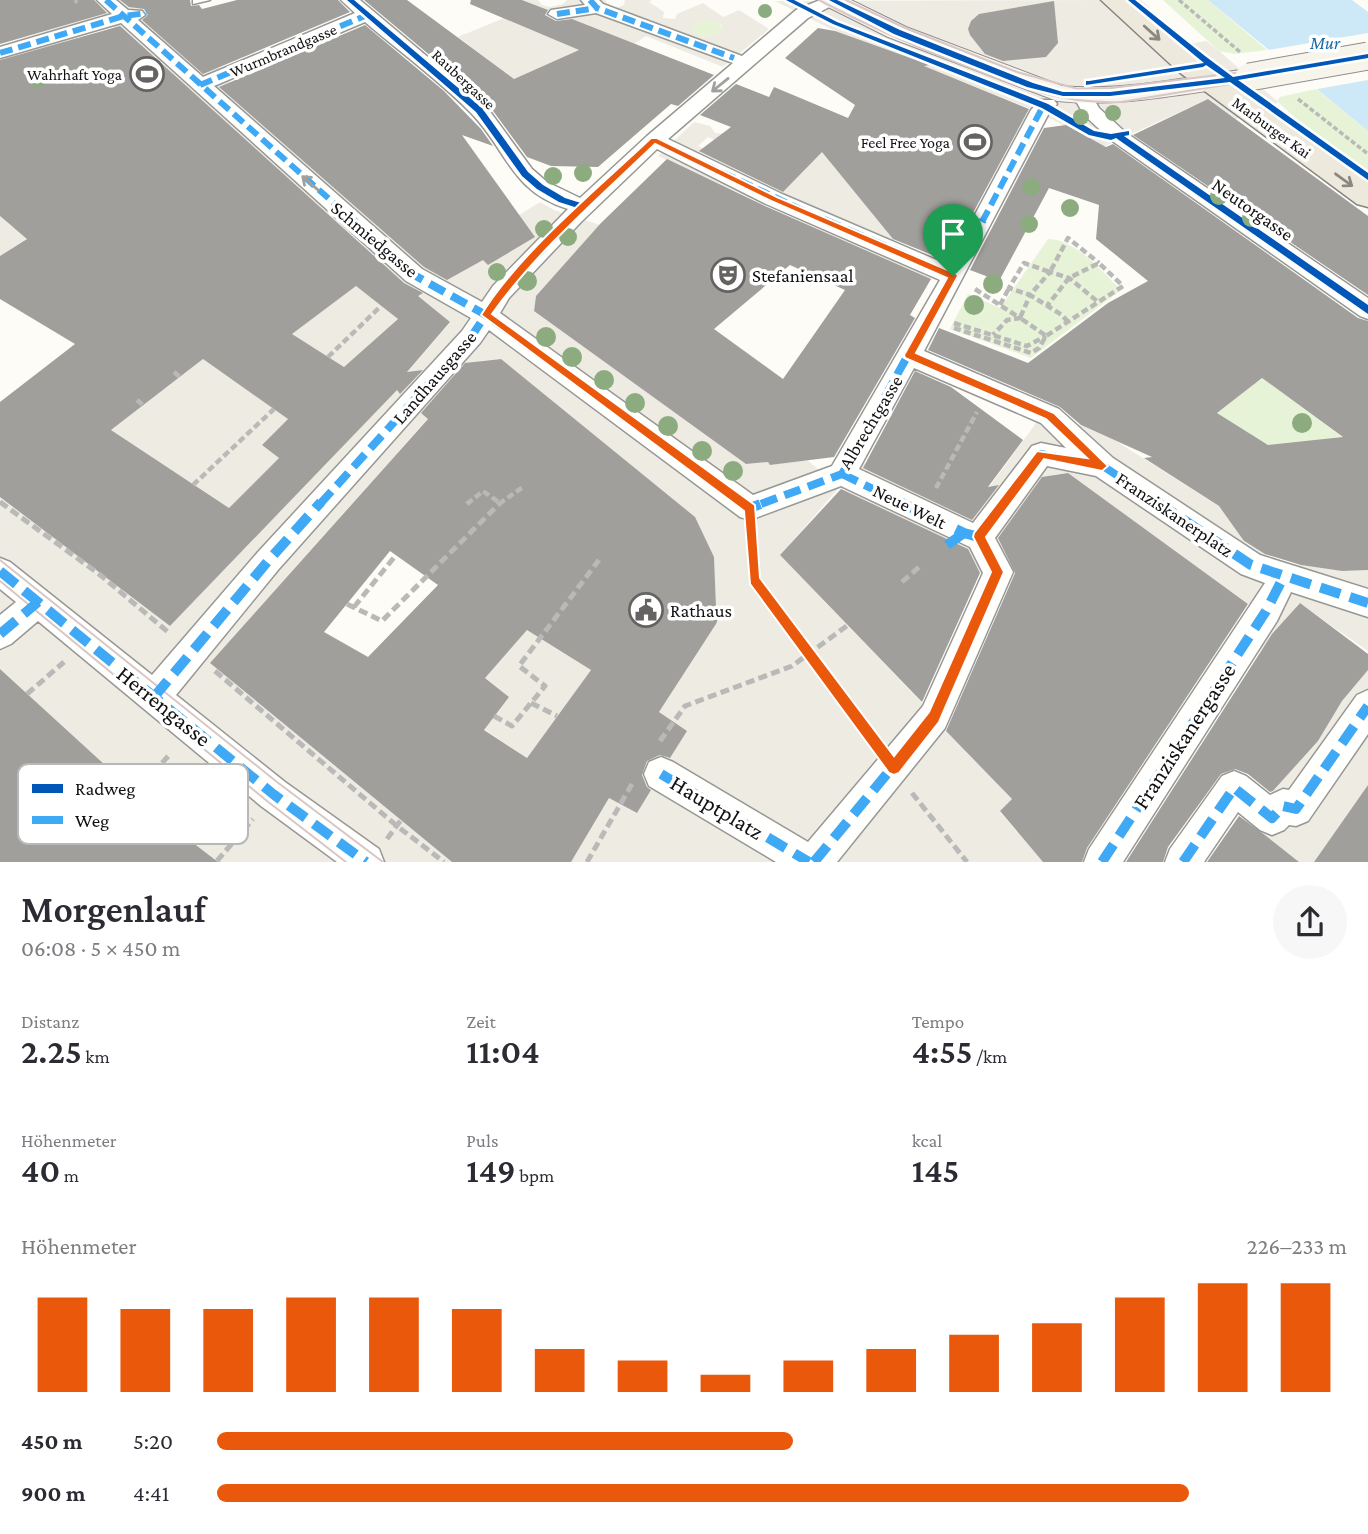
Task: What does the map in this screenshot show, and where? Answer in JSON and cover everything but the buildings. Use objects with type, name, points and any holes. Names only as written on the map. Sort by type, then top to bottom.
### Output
[{"type":"main road","name":"Marburger Kai","points":[[1114,0],[1175,55],[1368,197]]},
{"type":"street","name":"Schmiedgasse","points":[[106,0],[414,275],[486,315],[750,508]]},
{"type":"street","name":"Raubergasse","points":[[350,0],[479,110],[525,174],[580,211]]},
{"type":"street","points":[[833,0],[897,32],[1030,85],[1058,93],[1083,96],[1210,81],[1246,65],[1368,56]]},
{"type":"street","name":"Landhausgasse","points":[[154,697],[268,561],[471,337],[501,292],[654,140],[802,14],[833,0]]},
{"type":"street","points":[[557,13],[594,4],[734,58]]},
{"type":"street","points":[[0,53],[124,16],[147,13]]},
{"type":"street","name":"Wurmbrandgasse","points":[[200,85],[367,15]]},
{"type":"street","name":"Neutorgasse","points":[[1083,96],[1091,111],[1118,136],[1368,310]]},
{"type":"street","name":"Albrechtgasse","points":[[750,508],[842,474],[952,278],[1041,110],[1047,104]]},
{"type":"street","points":[[654,140],[774,199],[952,278]]},
{"type":"street","points":[[909,355],[1050,416],[1102,466]]},
{"type":"street","name":"Franziskanerplatz","points":[[963,538],[1041,454],[1102,466],[1251,565],[1283,578],[1368,604]]},
{"type":"street","name":"Neue Welt","points":[[842,474],[963,538]]},
{"type":"street","name":"Hauptplatz","points":[[661,774],[811,862],[894,768],[934,717],[998,572],[963,538]]},
{"type":"street","name":"Herrengasse","points":[[0,571],[85,643],[237,764]]},
{"type":"street","name":"Franziskanergasse","points":[[1102,862],[1266,611],[1283,578]]},
{"type":"street","points":[[0,634],[38,602]]},
{"type":"street","points":[[1182,862],[1234,788],[1272,818],[1283,806],[1296,809],[1368,706]]},
{"type":"street","name":"Herrengasse","points":[[248,773],[366,862]]},
{"type":"lane","points":[[196,2],[206,0]]},
{"type":"path","points":[[1179,0],[1246,65]]},
{"type":"path","points":[[1291,94],[1368,154]]},
{"type":"path","points":[[1020,318],[1030,295],[1050,272],[1068,238],[1123,286],[1027,346],[947,321],[947,325],[1031,353],[1040,348],[1046,336]]},
{"type":"path","points":[[1000,305],[1024,263],[1069,278],[1097,301]]},
{"type":"path","points":[[1047,306],[1069,278],[1099,263]]},
{"type":"path","points":[[952,278],[976,290],[1046,336]]},
{"type":"path","points":[[1009,288],[1030,295],[1068,322]]},
{"type":"path","points":[[328,357],[381,306]]},
{"type":"path","points":[[993,335],[1007,320],[1020,318]]},
{"type":"path","points":[[174,372],[180,377]]},
{"type":"path","points":[[933,495],[989,389]]},
{"type":"path","points":[[136,400],[144,406]]},
{"type":"path","points":[[193,485],[274,409]]},
{"type":"path","points":[[396,555],[350,605],[382,621],[500,502],[523,488]]},
{"type":"path","points":[[467,504],[483,491],[500,502]]},
{"type":"path","points":[[0,502],[99,574],[397,826],[444,862]]},
{"type":"path","points":[[750,508],[754,579],[951,845],[967,862]]},
{"type":"path","points":[[494,716],[512,726],[545,686],[519,666],[599,560]]},
{"type":"path","points":[[902,582],[919,567]]},
{"type":"path","points":[[673,721],[685,706],[792,666],[848,625]]},
{"type":"path","points":[[27,694],[85,643]]},
{"type":"path","points":[[531,703],[557,716]]},
{"type":"path","points":[[160,764],[192,728]]},
{"type":"path","points":[[248,823],[273,793]]},
{"type":"path","points":[[587,862],[620,804]]},
{"type":"path","points":[[217,861],[231,844]]},
{"type":"green space","points":[[1163,0],[1208,0],[1267,50],[1234,54],[1219,51]]},
{"type":"green space","points":[[706,19],[717,21],[723,27],[722,33],[703,37],[692,32],[692,25]]},
{"type":"green space","points":[[1316,89],[1368,131],[1368,173],[1315,136],[1277,101],[1280,97]]},
{"type":"green space","points":[[1048,239],[1069,244],[1078,250],[1121,290],[1031,358],[950,329],[968,294],[1000,308]]},
{"type":"green space","points":[[1262,378],[1364,453],[1293,461],[1217,413]]},
{"type":"shaded area","points":[[71,0],[132,0],[223,71],[224,77],[277,121],[519,215],[540,202],[554,210],[600,225],[536,296],[534,311],[746,464],[768,462],[770,465],[807,460],[839,487],[842,474],[864,463],[971,512],[1039,419],[1053,413],[1116,441],[1220,507],[1229,513],[1244,542],[1281,562],[1342,571],[1368,570],[1368,651],[1299,603],[1243,672],[1155,813],[1116,862],[1254,608],[1067,473],[1053,475],[1002,545],[1019,560],[1009,575],[968,661],[968,678],[943,728],[1012,799],[1000,812],[1043,862],[571,862],[609,798],[637,813],[686,731],[659,712],[720,614],[716,607],[714,557],[501,359],[479,361],[210,663],[452,862],[218,862],[195,844],[248,844],[248,764],[104,764],[0,669],[0,497],[170,626],[342,447],[450,323],[278,183],[111,25],[46,49],[0,60],[0,45],[79,21]],"holes":[[[839,488],[973,561],[982,575],[981,584],[926,707],[780,555]]]},
{"type":"shaded area","points":[[522,0],[538,0],[542,5],[550,7],[563,4],[567,0],[606,0],[607,6],[616,8],[624,5],[625,0],[652,0],[649,2],[664,12],[663,18],[675,19],[677,14],[703,3],[723,17],[739,10],[769,29],[723,67],[646,36],[634,44]],"holes":[[[706,19],[721,24],[722,33],[703,37],[693,32],[692,25]]]},
{"type":"shaded area","points":[[1141,0],[1189,44],[1206,41],[1219,51],[1277,101],[1276,107],[1236,119],[1208,99],[1105,146],[1031,109],[835,31],[775,1]]},
{"type":"shaded area","points":[[504,18],[579,50],[514,79],[458,37]]},
{"type":"shaded area","points":[[694,122],[710,126],[715,133],[829,145],[831,163],[898,245],[941,262],[930,280],[658,156]],"holes":[[[708,137],[794,176],[785,186],[698,146]]]},
{"type":"shaded area","points":[[0,216],[12,227],[51,223],[0,256]]},
{"type":"shaded area","points":[[356,286],[398,319],[344,367],[292,334]]},
{"type":"shaded area","points":[[203,359],[288,419],[262,445],[279,458],[229,508],[111,430]]},
{"type":"shaded area","points":[[591,556],[550,644],[591,670],[527,758],[484,729],[509,697],[482,675],[501,660]]},
{"type":"shaded area","points":[[1368,670],[1368,785],[1314,862],[1299,862],[1231,807],[1176,862],[1237,772],[1269,796],[1318,741],[1342,701]]},
{"type":"water","name":"Mur","points":[[1208,0],[1352,0],[1368,12],[1368,131]]},
{"type":"pier","points":[[1368,33],[1368,80],[1312,90],[1262,51]]},
{"type":"tram line","points":[[819,0],[904,41],[997,78],[1076,100],[1121,102],[1368,61]]},
{"type":"tram line","points":[[846,0],[905,28],[1017,72],[1078,89],[1111,88],[1243,72],[1368,50]]},
{"type":"tram line","points":[[0,560],[277,782],[383,862]]},
{"type":"tram line","points":[[0,581],[222,764]]},
{"type":"tram line","points":[[248,785],[346,862]]},
{"type":"marked path","points":[[106,0],[414,275],[486,315],[750,508],[842,474],[951,280],[1041,110],[1047,104]]},
{"type":"marked path","points":[[590,0],[597,8],[734,58]]},
{"type":"marked path","points":[[557,14],[597,8]]},
{"type":"marked path","points":[[0,53],[124,16],[147,13]]},
{"type":"marked path","points":[[200,85],[367,15]]},
{"type":"marked path","points":[[654,140],[774,199],[953,276]]},
{"type":"marked path","points":[[154,697],[268,561],[471,337],[501,292],[575,215]]},
{"type":"marked path","points":[[909,355],[1050,416],[1103,466]]},
{"type":"marked path","points":[[979,537],[1041,454],[1103,466],[1251,565],[1368,603]]},
{"type":"marked path","points":[[842,474],[964,533],[979,537]]},
{"type":"marked path","points":[[947,545],[964,533]]},
{"type":"marked path","points":[[814,862],[934,717],[998,572],[979,537]]},
{"type":"marked path","points":[[0,571],[236,764]]},
{"type":"marked path","points":[[1102,862],[1266,611],[1283,578]]},
{"type":"marked path","points":[[0,634],[38,602]]},
{"type":"marked path","points":[[1183,862],[1234,788],[1272,818],[1283,806],[1296,809],[1368,706]]},
{"type":"marked path","points":[[248,774],[366,862]]},
{"type":"marked path","points":[[661,774],[809,862]]},
{"type":"cycle path","points":[[350,0],[479,110],[525,174],[562,200],[584,207]]},
{"type":"cycle path","points":[[789,0],[835,23],[1045,106],[1092,133],[1111,137],[1126,133]]},
{"type":"cycle path","points":[[832,0],[897,32],[1030,85],[1063,94],[1110,94],[1240,78],[1368,56]]},
{"type":"cycle path","points":[[1131,0],[1202,58],[1368,177]]},
{"type":"cycle path","points":[[1089,83],[1203,65]]},
{"type":"cycle path","points":[[1118,136],[1368,310]]},
{"type":"place","name":"Wahrhaft Yoga","points":[[147,74]]},
{"type":"place","name":"Feel Free Yoga","points":[[975,142]]},
{"type":"place","name":"Stefaniensaal","points":[[728,275]]},
{"type":"place","name":"Rathaus","points":[[646,610]]},
{"type":"route","points":[[654,140],[774,199],[953,276],[909,355],[1050,416],[1102,466],[1041,454],[979,537],[998,572],[934,717],[894,768],[754,579],[750,508],[486,315],[508,284],[654,140]]}]
